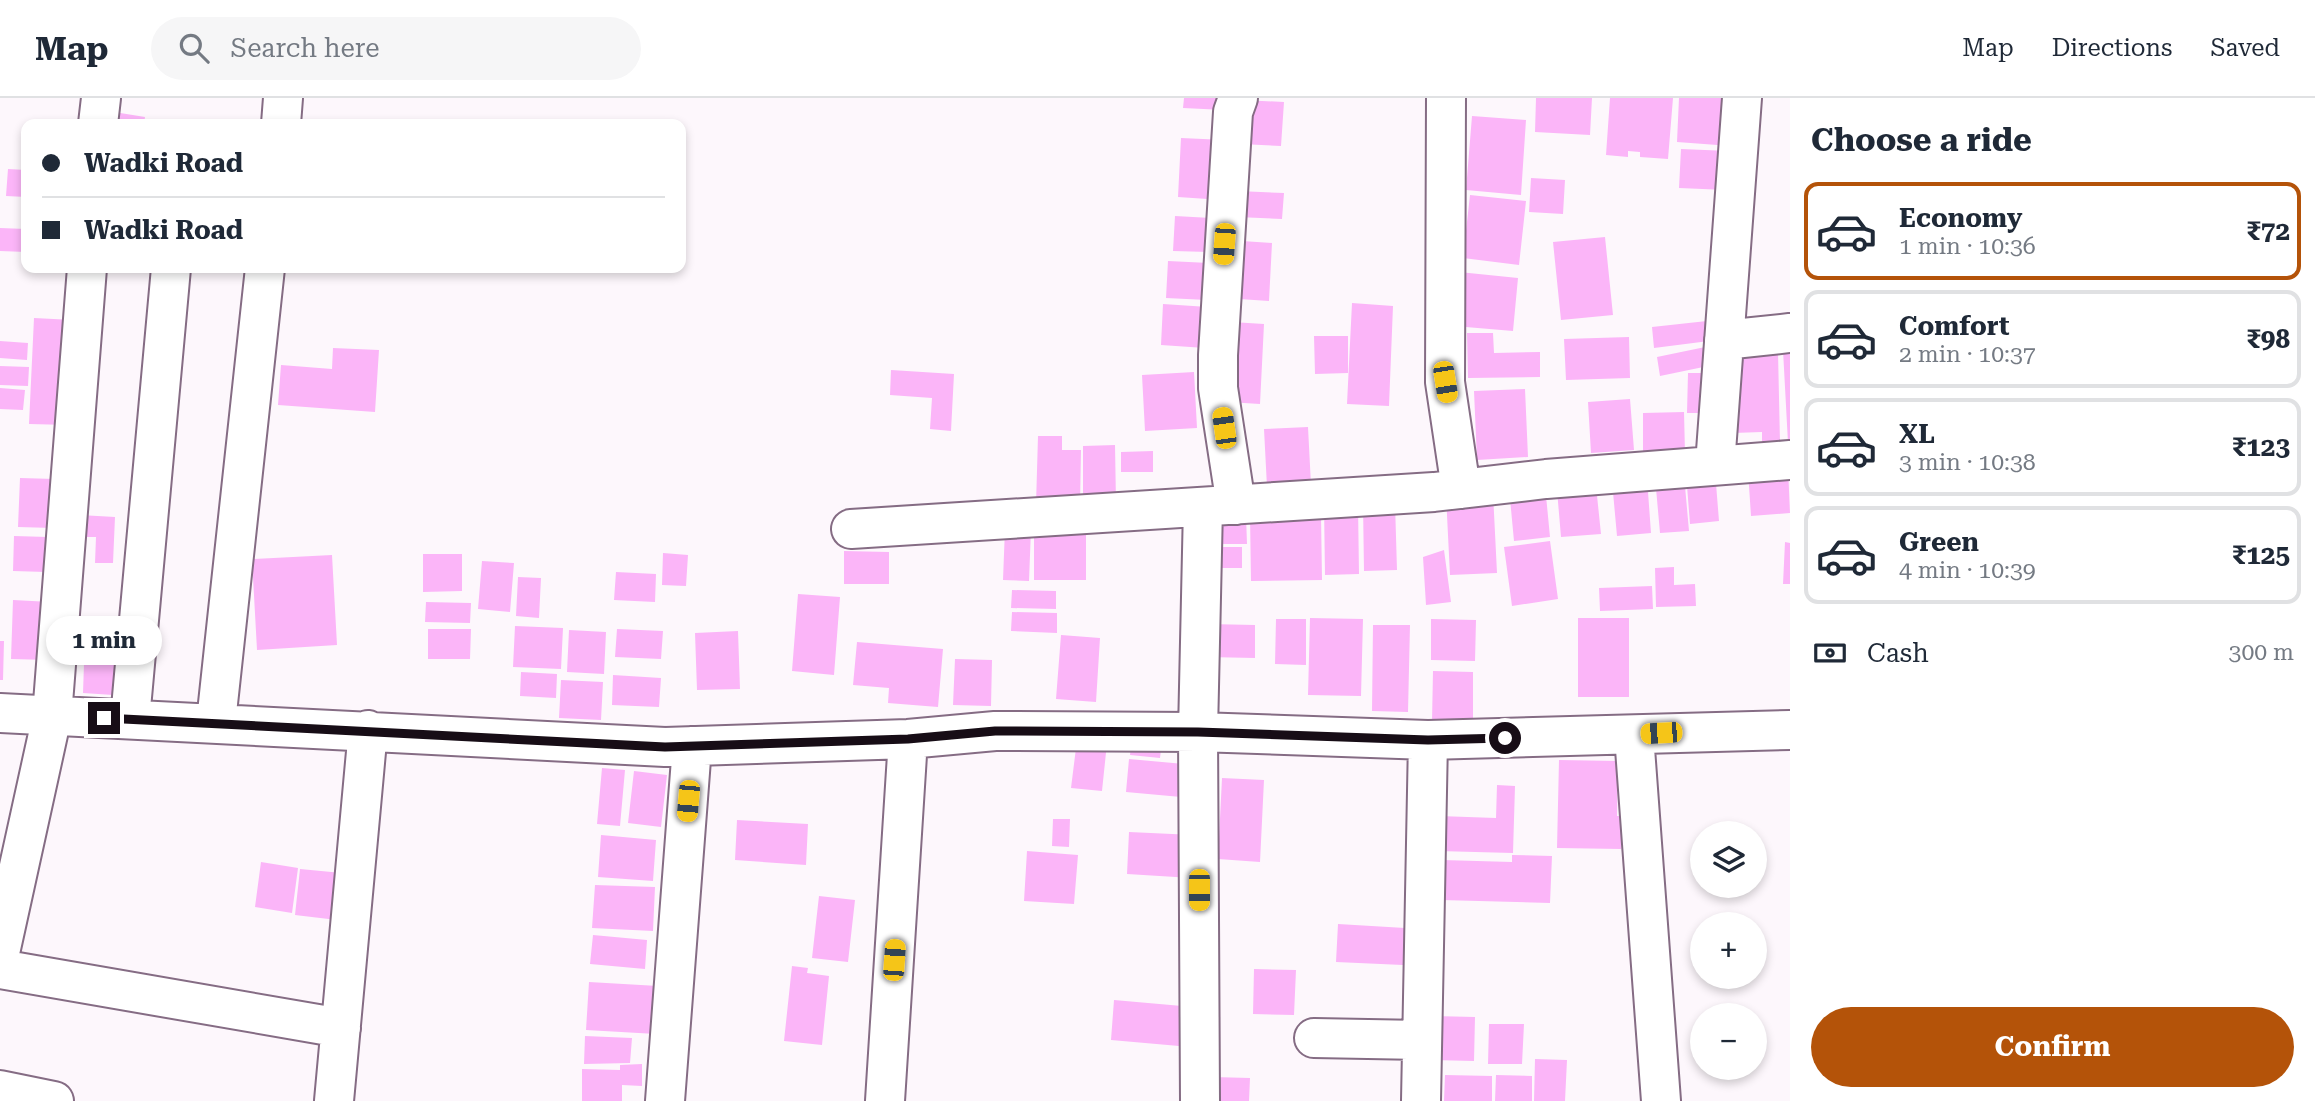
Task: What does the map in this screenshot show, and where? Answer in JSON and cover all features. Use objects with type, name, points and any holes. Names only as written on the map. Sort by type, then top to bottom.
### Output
[{"type":"street","points":[[99,119],[100,98]]},
{"type":"street","points":[[282,119],[284,98]]},
{"type":"street","points":[[1200,1101],[1198,732],[1219,506],[1218,355],[1233,112],[1238,98]]},
{"type":"street","points":[[1446,98],[1445,382],[1461,489]]},
{"type":"street","points":[[1715,465],[1742,98]]},
{"type":"street","points":[[0,953],[52,716],[87,273]]},
{"type":"street","points":[[130,719],[171,273]]},
{"type":"street","points":[[216,722],[264,273]]},
{"type":"street","points":[[1724,340],[1790,333]]},
{"type":"street","points":[[851,528],[1461,489],[1790,460]]},
{"type":"street","points":[[0,713],[692,746],[908,739],[995,731],[1198,732],[1428,740],[1790,730]]},
{"type":"street","points":[[334,1101],[368,730]]},
{"type":"street","points":[[1634,735],[1661,1101]]},
{"type":"street","points":[[885,1101],[908,739]]},
{"type":"street","points":[[1421,1101],[1428,740]]},
{"type":"street","points":[[664,1101],[692,746]]},
{"type":"street","points":[[0,969],[341,1028]]},
{"type":"street","points":[[1314,1038],[1422,1040]]},
{"type":"street","points":[[0,1090],[54,1101]]},
{"type":"building","points":[[1184,98],[1225,98],[1224,110],[1183,108]]},
{"type":"building","points":[[1536,98],[1592,98],[1590,135],[1535,132]]},
{"type":"building","points":[[1610,98],[1673,98],[1668,159],[1640,157],[1640,152],[1628,151],[1628,157],[1606,155]]},
{"type":"building","points":[[1679,98],[1734,98],[1731,146],[1677,142]]},
{"type":"building","points":[[1242,100],[1284,102],[1281,146],[1240,144]]},
{"type":"building","points":[[108,111],[145,117],[145,119],[107,119]]},
{"type":"building","points":[[1472,116],[1526,120],[1521,195],[1466,190]]},
{"type":"building","points":[[1181,138],[1225,140],[1222,200],[1178,197]]},
{"type":"building","points":[[1681,149],[1729,151],[1726,190],[1679,188]]},
{"type":"building","points":[[8,169],[21,170],[21,197],[6,196]]},
{"type":"building","points":[[1531,178],[1565,180],[1563,214],[1529,212]]},
{"type":"building","points":[[1238,191],[1284,193],[1282,219],[1237,217]]},
{"type":"building","points":[[1470,195],[1526,201],[1519,265],[1463,258]]},
{"type":"building","points":[[1175,216],[1211,218],[1209,252],[1173,251]]},
{"type":"building","points":[[0,228],[21,229],[21,252],[0,251]]},
{"type":"building","points":[[1605,237],[1613,315],[1561,320],[1553,242]]},
{"type":"building","points":[[1242,241],[1272,243],[1269,301],[1239,299]]},
{"type":"building","points":[[1168,261],[1209,263],[1207,300],[1166,298]]},
{"type":"building","points":[[1459,272],[1518,278],[1513,331],[1454,326]]},
{"type":"building","points":[[1352,303],[1393,306],[1389,406],[1347,404]]},
{"type":"building","points":[[1163,304],[1208,307],[1205,348],[1161,345]]},
{"type":"building","points":[[34,318],[73,320],[69,425],[29,424]]},
{"type":"building","points":[[1707,321],[1709,341],[1654,348],[1652,327]]},
{"type":"building","points":[[1232,322],[1264,324],[1260,404],[1228,402]]},
{"type":"building","points":[[1467,333],[1493,333],[1494,353],[1540,352],[1540,377],[1468,378]]},
{"type":"building","points":[[1314,336],[1348,336],[1348,373],[1315,374]]},
{"type":"building","points":[[1629,337],[1630,378],[1566,380],[1564,339]]},
{"type":"building","points":[[0,341],[28,343],[27,360],[0,358]]},
{"type":"building","points":[[1710,346],[1713,365],[1660,376],[1657,357]]},
{"type":"building","points":[[333,348],[379,350],[375,412],[278,405],[281,365],[332,369]]},
{"type":"building","points":[[1783,350],[1790,350],[1790,443],[1788,443]]},
{"type":"building","points":[[1731,352],[1778,352],[1780,443],[1762,444],[1762,432],[1733,433]]},
{"type":"building","points":[[0,366],[29,367],[28,386],[0,385]]},
{"type":"building","points":[[891,370],[954,374],[951,431],[930,429],[932,398],[890,395]]},
{"type":"building","points":[[1194,372],[1197,428],[1145,431],[1142,375]]},
{"type":"building","points":[[1688,373],[1707,373],[1705,413],[1687,413]]},
{"type":"building","points":[[0,388],[25,390],[23,410],[0,409]]},
{"type":"building","points":[[1525,389],[1528,457],[1477,460],[1474,391]]},
{"type":"building","points":[[1630,399],[1634,450],[1591,453],[1588,402]]},
{"type":"building","points":[[1684,412],[1685,453],[1643,453],[1643,413]]},
{"type":"building","points":[[1308,427],[1311,485],[1267,487],[1264,429]]},
{"type":"building","points":[[1038,436],[1062,436],[1062,450],[1081,450],[1080,506],[1036,505]]},
{"type":"building","points":[[1115,445],[1116,503],[1083,503],[1083,446]]},
{"type":"building","points":[[1153,451],[1153,472],[1121,472],[1121,452]]},
{"type":"building","points":[[1788,467],[1790,513],[1751,516],[1748,471]]},
{"type":"building","points":[[1715,471],[1719,521],[1690,524],[1686,473]]},
{"type":"building","points":[[1684,475],[1689,531],[1660,533],[1655,477]]},
{"type":"building","points":[[20,478],[55,479],[53,528],[18,527]]},
{"type":"building","points":[[1647,478],[1651,533],[1617,536],[1612,481]]},
{"type":"building","points":[[1545,485],[1550,537],[1514,541],[1509,488]]},
{"type":"building","points":[[1596,486],[1601,534],[1561,537],[1557,490]]},
{"type":"building","points":[[1493,493],[1497,573],[1450,575],[1446,495]]},
{"type":"building","points":[[1363,503],[1395,503],[1397,570],[1364,571]]},
{"type":"building","points":[[1324,505],[1358,505],[1359,574],[1325,575]]},
{"type":"building","points":[[1321,514],[1322,580],[1251,581],[1250,515]]},
{"type":"building","points":[[80,515],[115,517],[113,563],[95,563],[96,537],[79,537]]},
{"type":"building","points":[[1210,516],[1246,516],[1247,544],[1210,544]]},
{"type":"building","points":[[1005,528],[1031,529],[1029,581],[1003,580]]},
{"type":"building","points":[[1034,531],[1086,531],[1086,580],[1034,580]]},
{"type":"building","points":[[14,536],[48,537],[46,572],[13,571]]},
{"type":"building","points":[[1550,541],[1558,599],[1512,606],[1504,547]]},
{"type":"building","points":[[1785,542],[1790,543],[1790,584],[1783,584]]},
{"type":"building","points":[[1209,547],[1242,547],[1242,568],[1209,568]]},
{"type":"building","points":[[1444,550],[1451,602],[1426,605],[1423,557]]},
{"type":"building","points":[[844,551],[889,552],[889,584],[844,584]]},
{"type":"building","points":[[663,553],[688,555],[686,586],[662,585]]},
{"type":"building","points":[[423,554],[462,554],[462,591],[423,592]]},
{"type":"building","points":[[332,555],[337,645],[257,650],[252,559]]},
{"type":"building","points":[[482,561],[514,563],[510,612],[478,609]]},
{"type":"building","points":[[1674,567],[1674,585],[1695,584],[1696,606],[1656,607],[1655,568]]},
{"type":"building","points":[[616,572],[656,574],[655,602],[614,600]]},
{"type":"building","points":[[518,577],[541,578],[539,618],[516,616]]},
{"type":"building","points":[[1652,586],[1653,609],[1600,611],[1599,588]]},
{"type":"building","points":[[1012,590],[1056,591],[1056,609],[1011,608]]},
{"type":"building","points":[[798,594],[840,597],[834,675],[792,671]]},
{"type":"building","points":[[13,600],[51,602],[49,660],[11,659]]},
{"type":"building","points":[[426,602],[471,603],[470,623],[425,622]]},
{"type":"building","points":[[1012,612],[1057,613],[1057,633],[1011,631]]},
{"type":"building","points":[[1310,618],[1363,619],[1361,696],[1308,695]]},
{"type":"building","points":[[1578,618],[1629,618],[1629,697],[1578,697]]},
{"type":"building","points":[[1276,619],[1306,619],[1306,665],[1275,664]]},
{"type":"building","points":[[1431,619],[1476,620],[1475,661],[1431,660]]},
{"type":"building","points":[[1208,624],[1255,625],[1255,658],[1207,657]]},
{"type":"building","points":[[1373,625],[1410,625],[1408,712],[1372,711]]},
{"type":"building","points":[[515,626],[563,628],[561,669],[513,667]]},
{"type":"building","points":[[428,629],[471,629],[470,659],[428,659]]},
{"type":"building","points":[[617,629],[663,631],[661,659],[615,657]]},
{"type":"building","points":[[569,630],[606,632],[604,674],[567,672]]},
{"type":"building","points":[[738,631],[740,689],[697,690],[695,633]]},
{"type":"building","points":[[85,635],[115,636],[113,695],[83,693]]},
{"type":"building","points":[[1061,635],[1100,638],[1096,702],[1056,699]]},
{"type":"building","points":[[0,641],[4,641],[3,680],[0,680]]},
{"type":"building","points":[[857,642],[943,649],[938,707],[888,703],[889,688],[853,685]]},
{"type":"building","points":[[955,659],[992,660],[991,706],[953,705]]},
{"type":"building","points":[[1433,671],[1473,672],[1473,722],[1432,722]]},
{"type":"building","points":[[521,672],[557,674],[556,698],[520,696]]},
{"type":"building","points":[[613,675],[661,678],[659,707],[612,705]]},
{"type":"building","points":[[561,680],[603,682],[601,720],[559,718]]},
{"type":"building","points":[[1132,739],[1162,742],[1160,758],[1130,755]]},
{"type":"building","points":[[1077,740],[1107,743],[1102,791],[1071,788]]},
{"type":"building","points":[[1129,759],[1184,764],[1181,797],[1126,792]]},
{"type":"building","points":[[1559,760],[1618,761],[1617,816],[1622,816],[1621,849],[1557,848]]},
{"type":"building","points":[[602,768],[625,770],[620,826],[597,824]]},
{"type":"building","points":[[634,771],[667,775],[661,827],[628,823]]},
{"type":"building","points":[[1222,778],[1264,780],[1260,862],[1218,859]]},
{"type":"building","points":[[1497,785],[1515,786],[1513,853],[1438,851],[1439,816],[1496,818]]},
{"type":"building","points":[[1053,819],[1070,819],[1069,847],[1052,846]]},
{"type":"building","points":[[737,820],[808,824],[806,865],[735,860]]},
{"type":"building","points":[[1129,832],[1194,835],[1192,878],[1127,874]]},
{"type":"building","points":[[601,835],[656,840],[653,881],[598,877]]},
{"type":"building","points":[[1027,851],[1078,855],[1074,904],[1024,901]]},
{"type":"building","points":[[1512,855],[1552,856],[1550,903],[1441,900],[1442,860],[1512,862]]},
{"type":"building","points":[[261,862],[298,868],[292,913],[255,907]]},
{"type":"building","points":[[300,869],[342,873],[337,920],[295,915]]},
{"type":"building","points":[[595,885],[655,887],[653,931],[592,928]]},
{"type":"building","points":[[819,896],[855,900],[848,962],[812,958]]},
{"type":"building","points":[[1338,924],[1405,928],[1403,965],[1336,962]]},
{"type":"building","points":[[593,935],[647,940],[645,969],[590,964]]},
{"type":"building","points":[[792,966],[808,968],[807,973],[829,976],[822,1045],[784,1041]]},
{"type":"building","points":[[1254,969],[1296,970],[1294,1015],[1253,1014]]},
{"type":"building","points":[[589,982],[658,986],[656,1034],[586,1030]]},
{"type":"building","points":[[1114,1000],[1182,1006],[1179,1046],[1111,1040]]},
{"type":"building","points":[[1433,1016],[1475,1017],[1474,1061],[1432,1060]]},
{"type":"building","points":[[1489,1024],[1524,1024],[1522,1064],[1488,1064]]},
{"type":"building","points":[[585,1036],[632,1038],[630,1063],[584,1064]]},
{"type":"building","points":[[1535,1059],[1567,1060],[1565,1101],[1534,1101]]},
{"type":"building","points":[[642,1064],[642,1086],[622,1085],[622,1101],[582,1101],[582,1069],[620,1070],[620,1065]]},
{"type":"building","points":[[1445,1075],[1492,1076],[1492,1101],[1444,1101]]},
{"type":"building","points":[[1496,1075],[1532,1076],[1532,1101],[1495,1101]]},
{"type":"building","points":[[1213,1077],[1250,1078],[1249,1101],[1213,1101]]},
{"type":"route","points":[[104,718],[665,747],[908,739],[995,731],[1198,732],[1428,740],[1505,738]]}]
